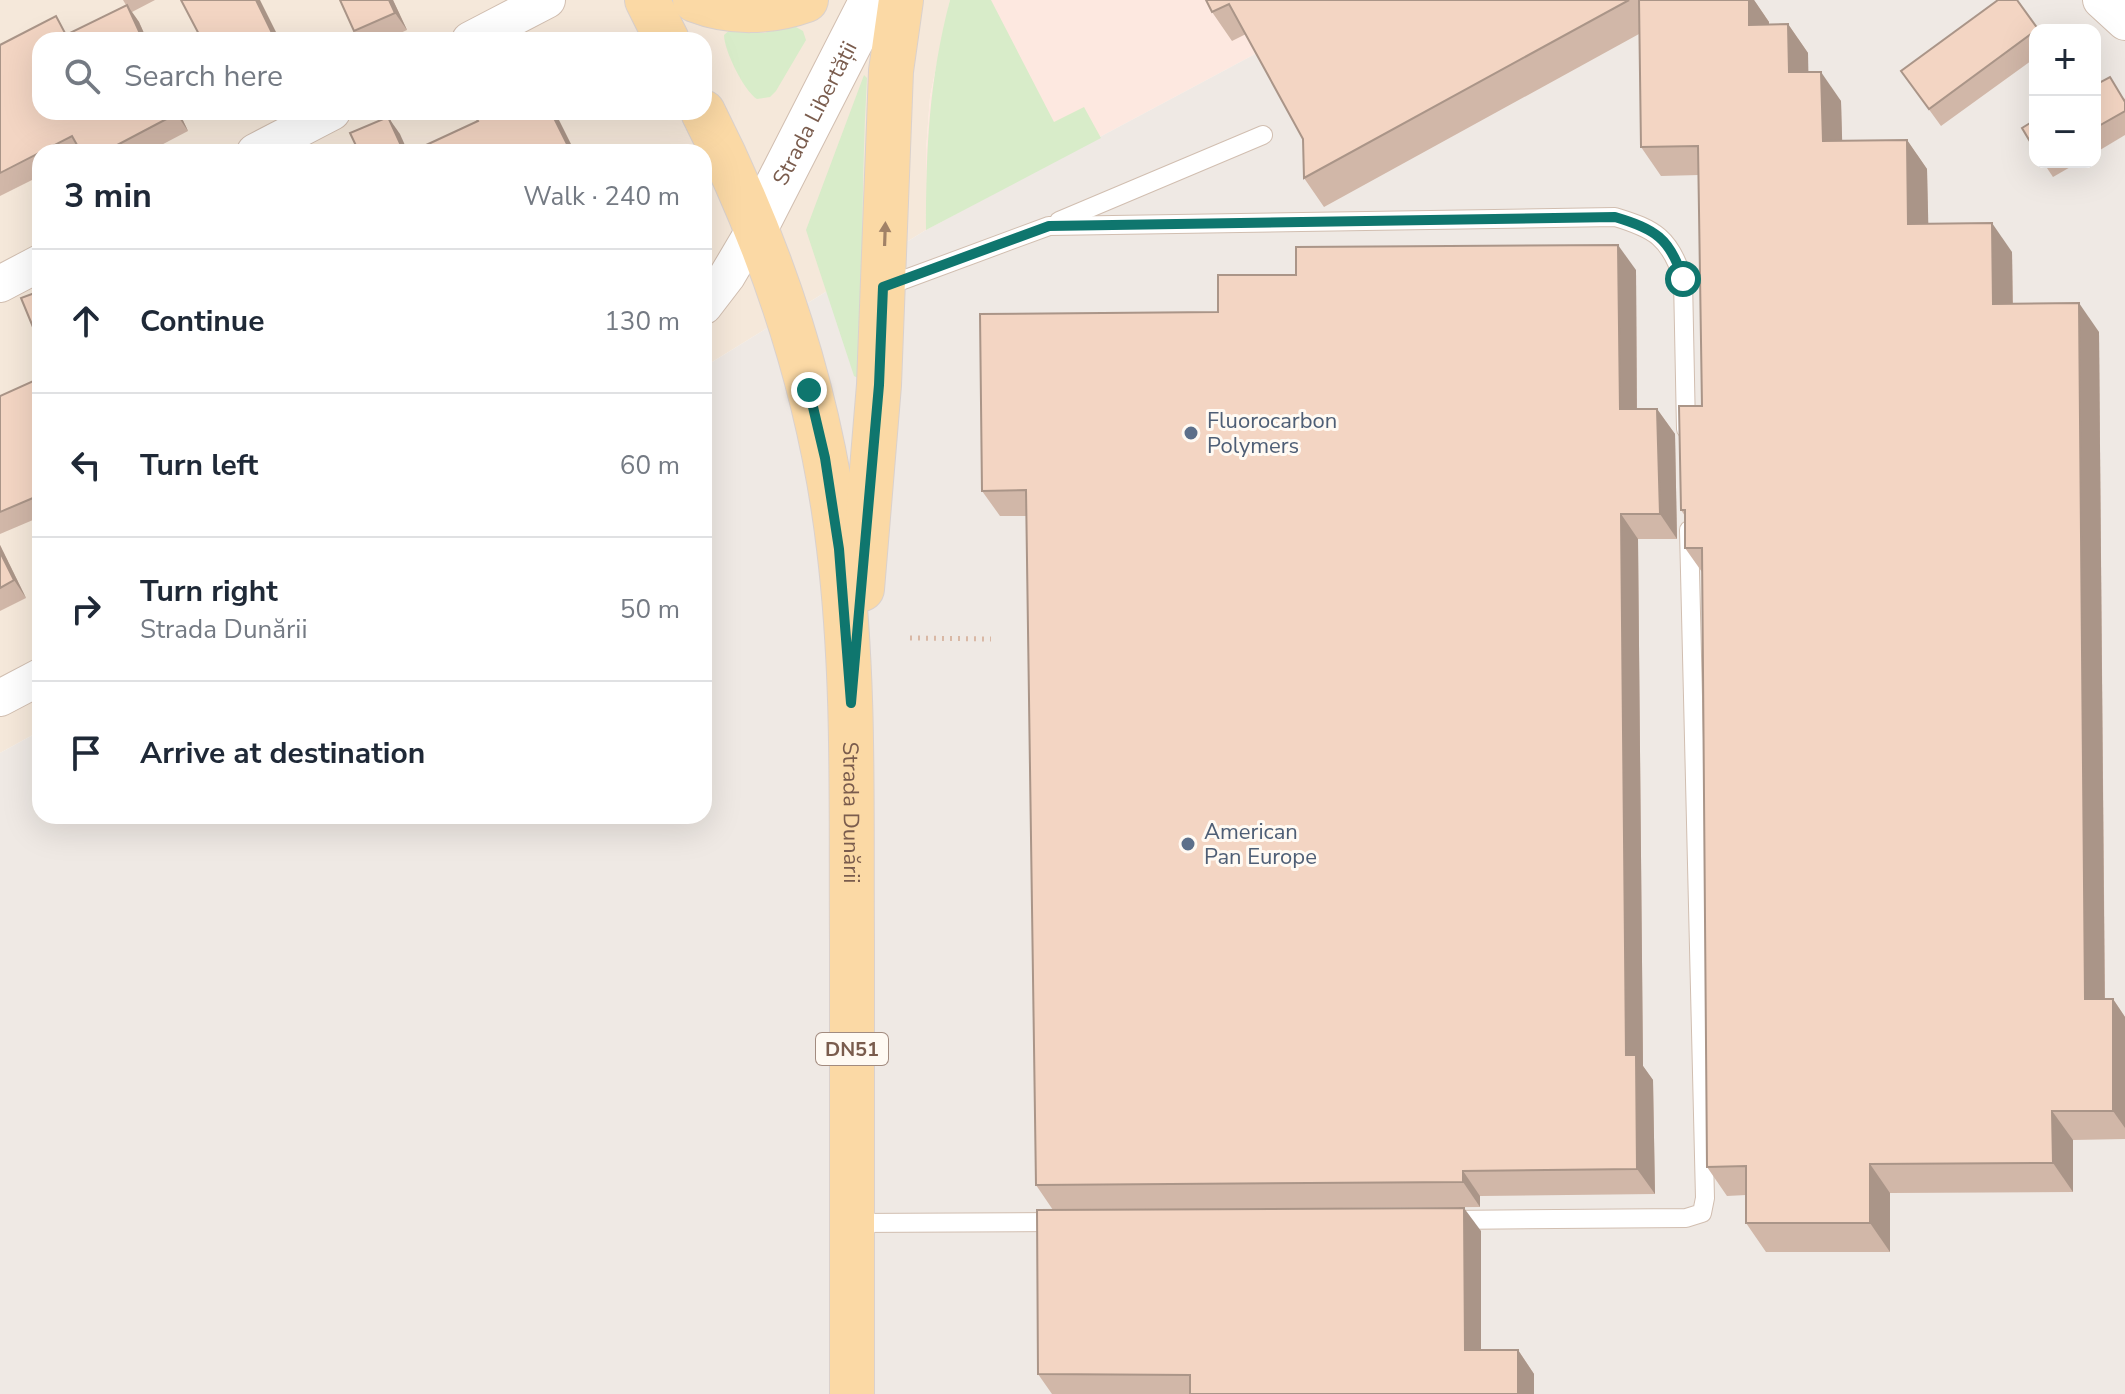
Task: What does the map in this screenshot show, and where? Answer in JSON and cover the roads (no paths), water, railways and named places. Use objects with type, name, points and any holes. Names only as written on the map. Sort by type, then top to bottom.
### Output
[{"type":"main road","points":[[647,0],[663,32]]},
{"type":"main road","points":[[695,0],[749,10],[790,6],[806,0]]},
{"type":"main road","points":[[851,703],[879,385],[891,82],[901,0]]},
{"type":"main road","name":"Strada Dunării","points":[[707,120],[756,227],[790,323],[825,458],[839,549],[851,703],[852,1394]]},
{"type":"street","points":[[485,32],[547,0]]},
{"type":"street","name":"Strada Libertății","points":[[756,227],[872,0]]},
{"type":"street","points":[[2101,0],[2125,22]]},
{"type":"street","points":[[270,144],[317,120]]},
{"type":"street","points":[[712,296],[756,227]]},
{"type":"street","points":[[0,284],[32,267]]},
{"type":"street","points":[[0,698],[32,681]]},
{"type":"lane","points":[[883,287],[1049,226],[1263,135]]},
{"type":"lane","points":[[1049,226],[1615,217],[1642,225],[1663,239],[1676,257],[1683,279],[1687,454]]},
{"type":"lane","points":[[1430,1220],[1686,1218],[1702,1213],[1705,1198],[1689,517]]},
{"type":"lane","points":[[852,1223],[1079,1222]]},
{"type":"place","name":"Fluorocarbon Polymers","points":[[1191,433]]},
{"type":"place","name":"American Pan Europe","points":[[1188,844]]}]
